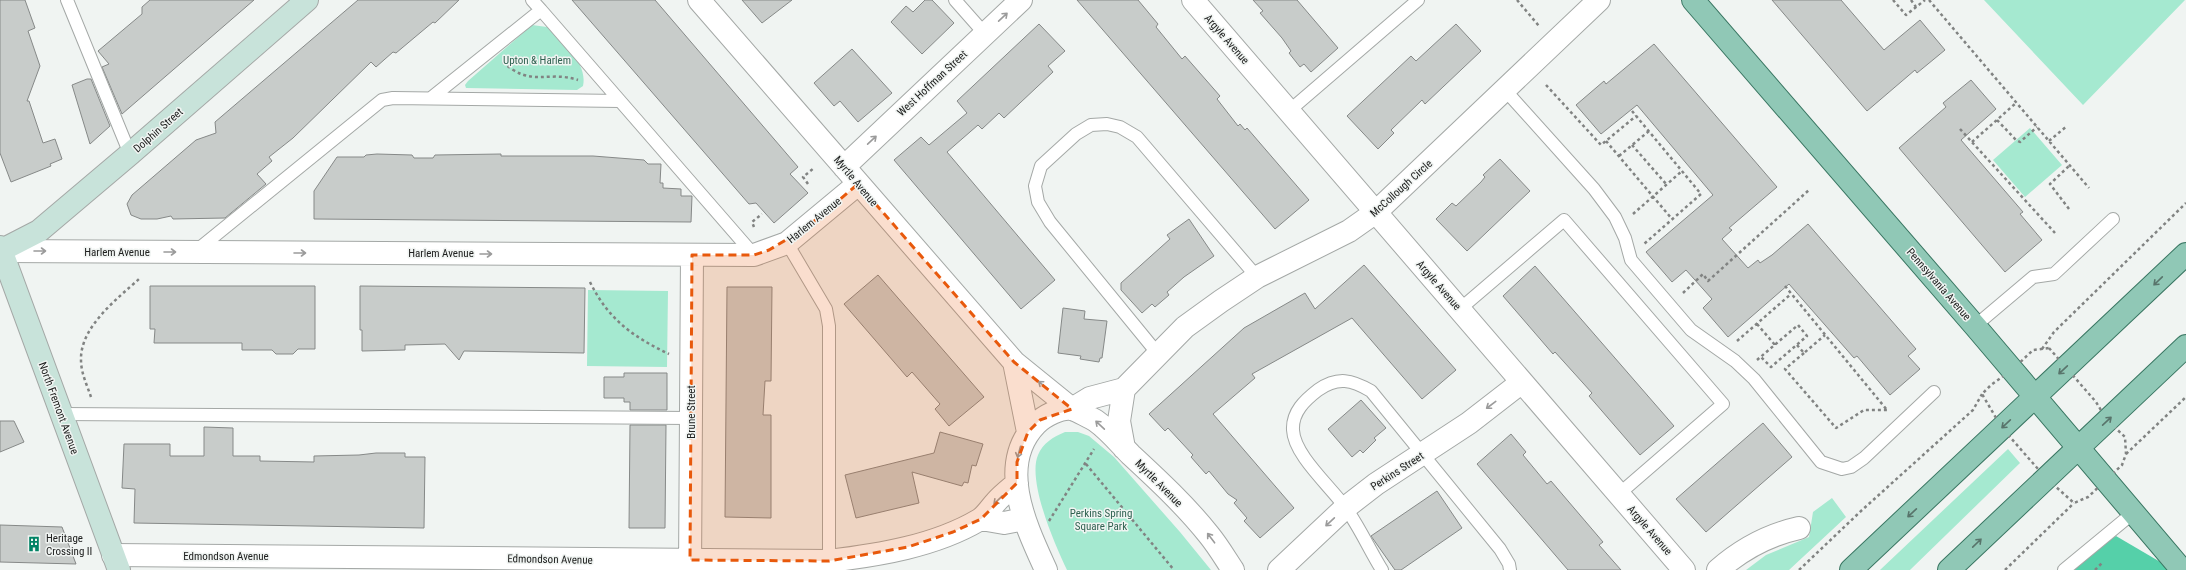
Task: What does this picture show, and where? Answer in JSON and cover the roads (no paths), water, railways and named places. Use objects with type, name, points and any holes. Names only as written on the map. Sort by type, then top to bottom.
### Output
[{"type":"main road","name":"Dolphin Street","points":[[0,249],[39,231],[307,0]]},
{"type":"main road","name":"Pennsylvania Avenue","points":[[1693,0],[1975,326],[2182,570]]},
{"type":"main road","name":"North Fremont Avenue","points":[[0,249],[116,562]]},
{"type":"main road","points":[[1851,570],[2186,254]]},
{"type":"main road","points":[[1949,570],[2186,346]]},
{"type":"street","name":"Myrtle Avenue","points":[[700,0],[858,184],[1014,362],[1072,409],[1096,421],[1157,480],[1209,535],[1233,570]]},
{"type":"street","name":"West Hoffman Street","points":[[844,167],[1021,0]]},
{"type":"street","name":"Argyle Avenue","points":[[1193,0],[1684,570]]},
{"type":"street","name":"McCollough Circle","points":[[1124,389],[1185,328],[1257,277],[1349,231],[1376,212],[1599,0]]},
{"type":"street","name":"Harlem Avenue","points":[[0,249],[195,252],[754,255],[787,243],[858,184]]},
{"type":"street","name":"Brune Street","points":[[690,565],[692,255]]},
{"type":"street","name":"Myrtle Avenue","points":[[1014,362],[1028,432]]},
{"type":"street","name":"Perkins Street","points":[[1279,570],[1345,508],[1376,484],[1424,454],[1522,382]]},
{"type":"street","points":[[1046,570],[1024,519],[1017,483],[1017,462],[1021,446],[1028,432],[1040,420],[1054,413],[1072,409],[1090,398],[1124,389],[1119,421],[1124,448]]},
{"type":"street","points":[[981,519],[997,500],[1017,483]]},
{"type":"street","name":"Edmondson Avenue","points":[[116,562],[690,565],[829,561],[870,556],[908,547],[953,532],[981,519]]},
{"type":"street","points":[[981,519],[1004,523],[1024,519]]},
{"type":"street","points":[[1718,570],[1733,557],[1756,543],[1776,533],[1799,528]]},
{"type":"lane","points":[[532,0],[754,255]]},
{"type":"lane","points":[[955,0],[985,34]]},
{"type":"lane","points":[[1289,111],[1418,0]]},
{"type":"lane","points":[[68,1],[130,154]]},
{"type":"lane","points":[[431,98],[541,10]]},
{"type":"lane","points":[[1505,90],[1594,189],[1615,217],[1625,238],[1631,260],[1649,282],[1691,330],[1735,361],[1745,370],[1821,462],[1842,469],[1851,467],[1864,458],[1934,392]]},
{"type":"lane","points":[[195,252],[382,100],[393,98],[431,98],[620,101]]},
{"type":"lane","points":[[1158,354],[1050,222],[1038,202],[1035,186],[1041,166],[1076,134],[1091,125],[1107,124],[1120,127],[1136,137],[1257,277]]},
{"type":"lane","points":[[1975,326],[2033,277],[2054,274],[2113,219]]},
{"type":"lane","points":[[1460,309],[1564,220],[1723,404],[1619,494]]},
{"type":"lane","points":[[787,243],[826,309],[829,326],[829,561]]},
{"type":"lane","points":[[1382,570],[1345,508],[1298,447],[1293,429],[1296,411],[1309,396],[1322,387],[1340,381],[1353,381],[1371,391],[1424,454],[1500,549],[1509,564],[1510,570]]},
{"type":"lane","points":[[61,414],[691,418]]},
{"type":"lane","points":[[2064,570],[2133,513]]},
{"type":"place","name":"Heritage Crossing II","points":[[34,544]]},
{"type":"park label","name":"Upton & Harlem","points":[[537,60]]},
{"type":"park label","name":"Perkins Spring Square Park","points":[[1101,519]]}]
